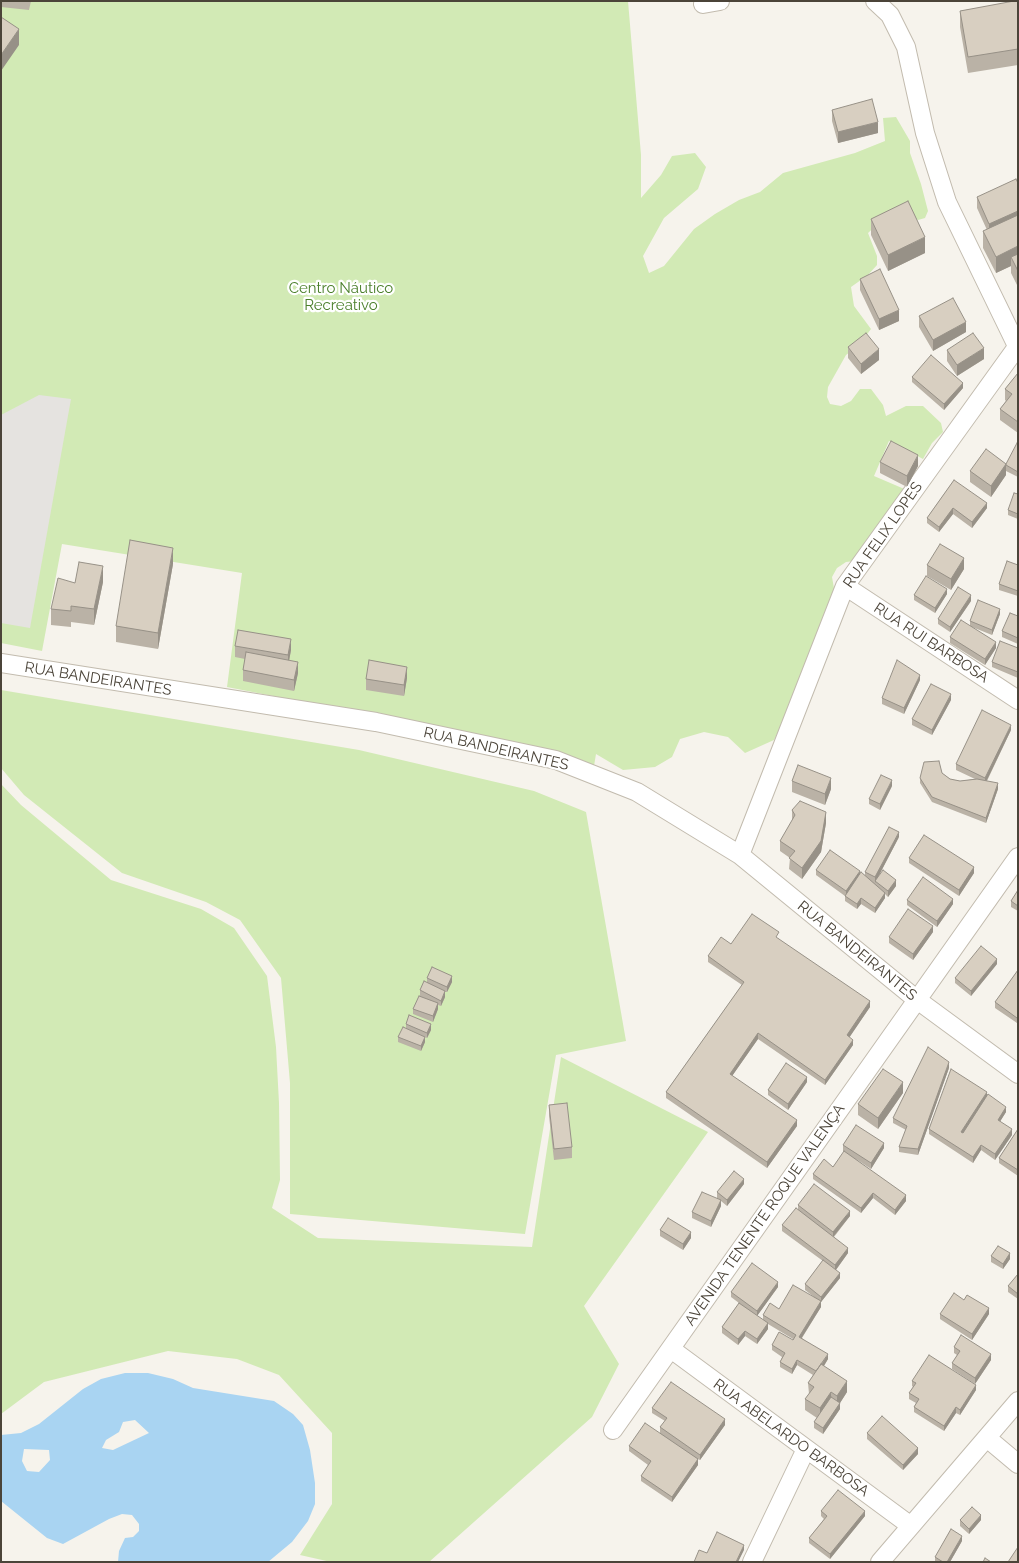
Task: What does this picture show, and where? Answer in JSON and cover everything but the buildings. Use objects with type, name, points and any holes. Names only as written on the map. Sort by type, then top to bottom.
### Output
[{"type":"street","points":[[875,1],[890,15],[906,47],[925,133],[947,202],[1018,348]]},
{"type":"street","name":"RUA FELIX LOPES","points":[[740,854],[845,586],[1018,348]]},
{"type":"street","name":"RUA RUI BARBOSA","points":[[845,586],[1018,700]]},
{"type":"street","name":"RUA BANDEIRANTES","points":[[1,663],[376,722],[556,760],[637,792],[740,854],[916,999],[1018,1074]]},
{"type":"street","name":"AVENIDA TENENTE ROQUE VALENÇA","points":[[613,1430],[1018,857]]},
{"type":"street","name":"RUA ABELARDO BARBOSA","points":[[671,1349],[911,1526]]},
{"type":"street","points":[[880,1562],[1018,1401]]},
{"type":"street","points":[[987,1438],[1018,1464]]},
{"type":"street","points":[[752,1562],[806,1449]]},
{"type":"green space","name":"Centro Náutico Recreativo","points":[[1,1],[628,1],[641,155],[641,198],[661,175],[672,156],[695,153],[706,167],[698,189],[664,218],[643,256],[649,273],[664,266],[694,229],[715,214],[739,200],[760,192],[783,173],[855,153],[885,141],[883,118],[896,117],[910,141],[910,153],[928,211],[925,218],[918,220],[908,214],[883,219],[868,233],[877,256],[877,265],[868,275],[851,287],[854,306],[871,329],[859,345],[846,355],[828,387],[827,397],[830,404],[841,406],[851,401],[860,389],[871,389],[883,405],[886,416],[906,406],[923,406],[941,423],[943,432],[932,443],[923,459],[889,441],[874,476],[909,491],[855,561],[846,562],[837,568],[832,577],[835,594],[797,694],[774,740],[745,753],[728,737],[704,732],[680,739],[672,757],[655,767],[623,770],[596,754],[594,766],[488,738],[227,687],[242,573],[62,544],[42,651],[1,643]]},
{"type":"green space","points":[[1,690],[359,750],[534,791],[586,812],[626,1041],[556,1055],[525,1234],[290,1214],[290,1083],[281,978],[240,920],[206,902],[122,873],[24,795],[1,768]]},
{"type":"green space","points":[[1,784],[21,805],[111,880],[201,909],[234,928],[267,976],[276,1047],[279,1103],[280,1180],[272,1208],[318,1238],[532,1247],[561,1057],[708,1132],[584,1306],[619,1364],[592,1417],[429,1562],[331,1562],[300,1555],[332,1504],[332,1433],[279,1375],[237,1359],[168,1351],[44,1382],[1,1414]]},
{"type":"shaded area","points":[[39,395],[71,399],[30,628],[1,623],[1,415]]},
{"type":"water","points":[[125,1373],[148,1373],[173,1379],[193,1388],[274,1401],[293,1414],[303,1425],[310,1450],[315,1483],[315,1504],[308,1521],[292,1542],[268,1562],[118,1562],[119,1551],[125,1538],[133,1537],[139,1531],[139,1524],[132,1515],[122,1514],[109,1519],[63,1544],[47,1538],[1,1501],[1,1435],[21,1433],[39,1424],[83,1389],[101,1379]],"holes":[[[135,1420],[149,1433],[113,1450],[102,1448],[106,1440],[119,1432],[123,1422]],[[24,1449],[49,1450],[50,1460],[39,1472],[27,1471],[22,1461]]]}]
